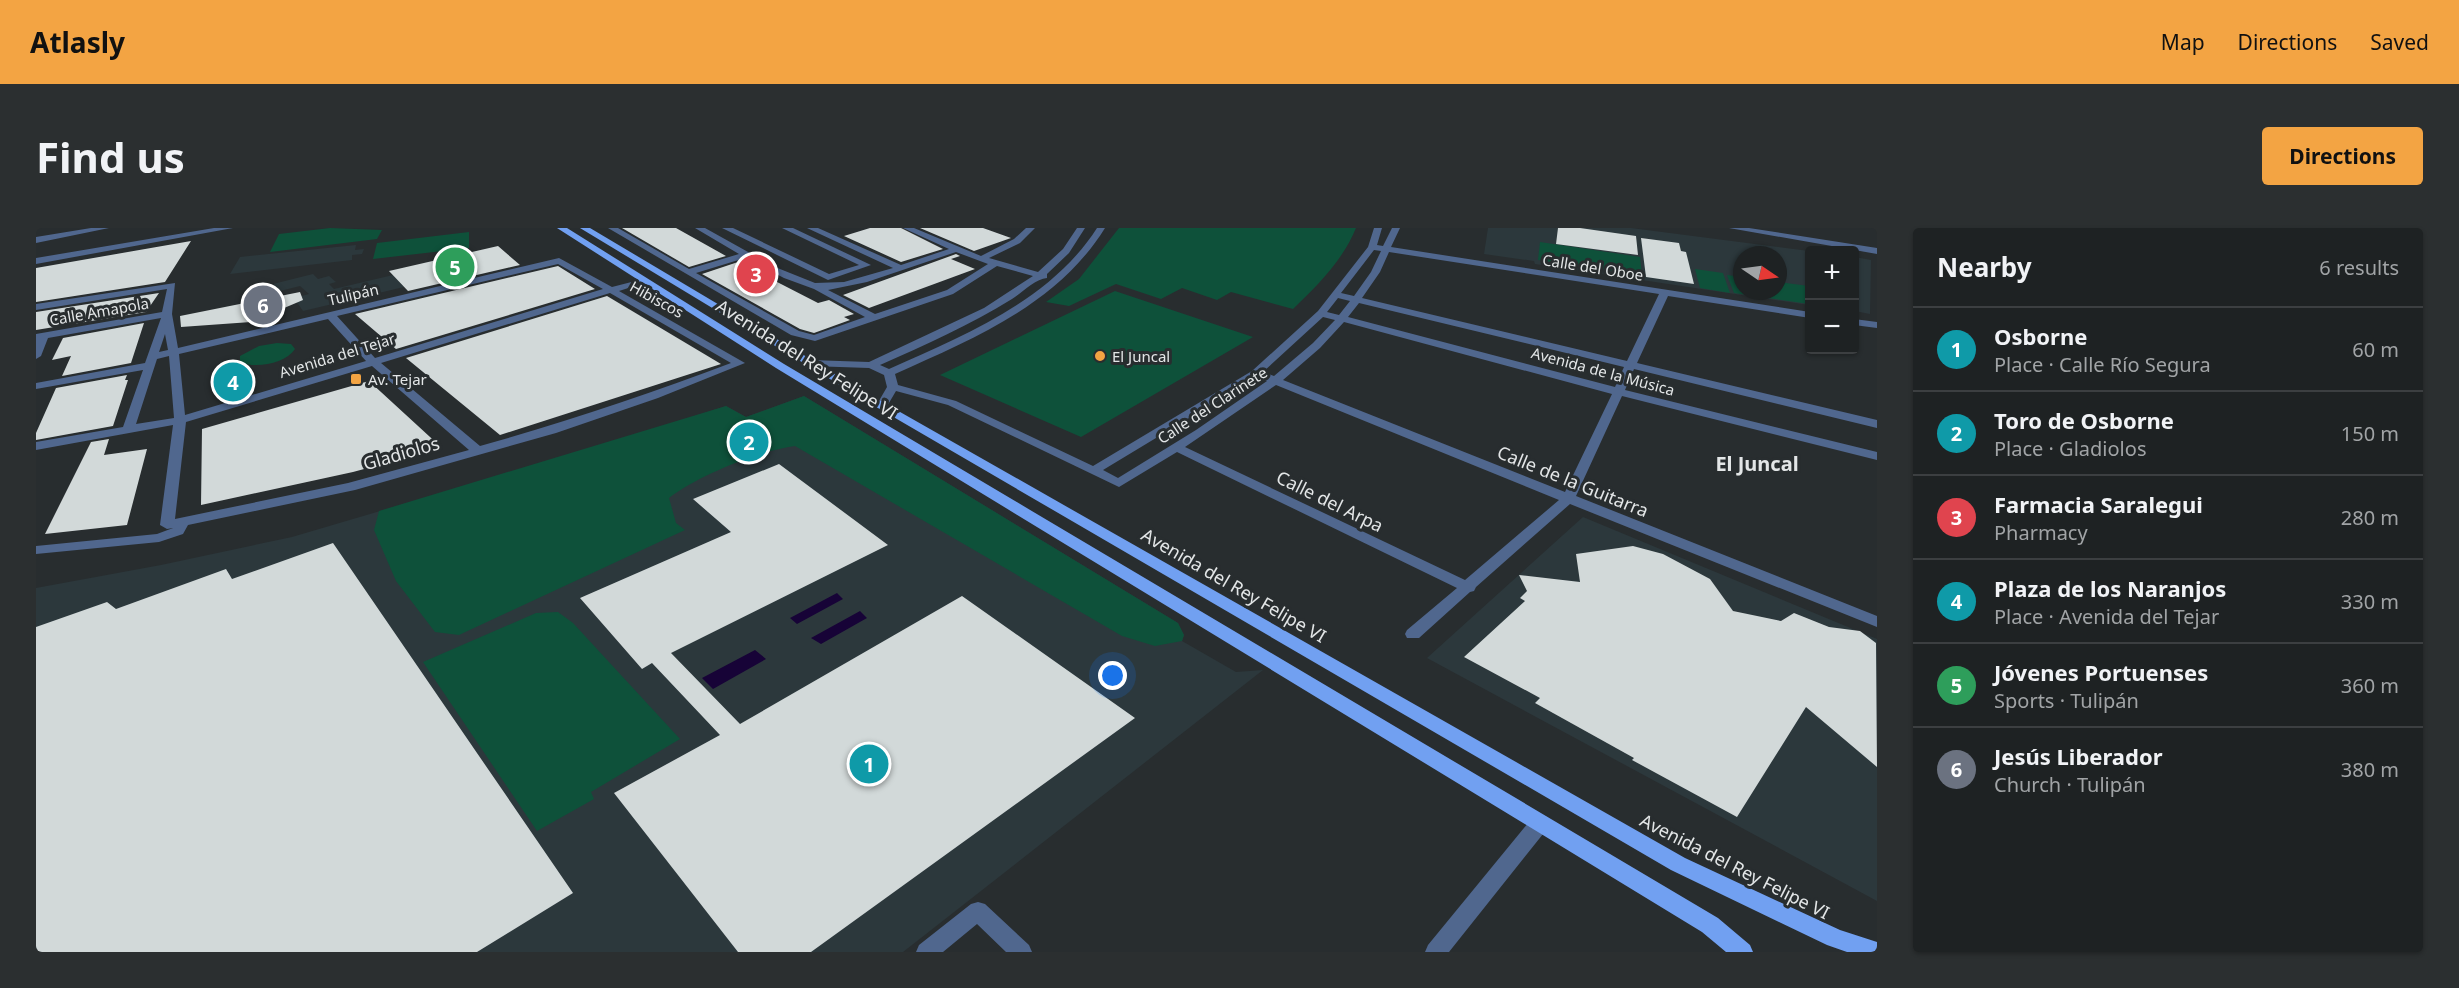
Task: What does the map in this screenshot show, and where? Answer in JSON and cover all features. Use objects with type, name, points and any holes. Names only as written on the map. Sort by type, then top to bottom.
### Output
[{"type":"main road","name":"Avenida del Rey Felipe VI","points":[[561,228],[780,366],[1710,925],[1742,952]]},
{"type":"main road","name":"Avenida del Rey Felipe VI","points":[[584,228],[882,406],[1677,864],[1835,938],[1876,952]]},
{"type":"street","points":[[36,240],[105,228]]},
{"type":"street","points":[[36,261],[229,228]]},
{"type":"street","points":[[612,228],[795,333],[815,338],[950,292],[995,263]]},
{"type":"street","points":[[699,228],[797,281],[815,286],[872,317]]},
{"type":"street","points":[[726,228],[828,277],[867,265],[786,228]]},
{"type":"street","points":[[811,228],[898,267]]},
{"type":"street","points":[[822,233],[838,228]]},
{"type":"street","points":[[906,228],[981,259],[1059,279]]},
{"type":"street","points":[[981,259],[1017,241],[1031,228]]},
{"type":"street","points":[[871,365],[946,332],[1005,299],[1040,275],[1074,243],[1081,228]]},
{"type":"street","points":[[810,363],[871,365],[889,373],[964,338],[1024,304],[1059,279],[1092,246],[1101,228]]},
{"type":"street","name":"Calle del Clarinete","points":[[1093,471],[1256,373],[1321,313],[1337,295],[1372,247],[1378,228]]},
{"type":"street","name":"Calle del Clarinete","points":[[1093,471],[1119,483],[1277,382],[1344,318],[1359,299],[1388,250],[1396,228]]},
{"type":"street","points":[[1733,228],[1877,251]]},
{"type":"street","name":"Calle del Oboe","points":[[1372,247],[1805,314]]},
{"type":"street","points":[[815,286],[841,286],[956,249]]},
{"type":"street","points":[[688,272],[749,254]]},
{"type":"street","name":"Hibiscos","points":[[559,261],[740,363]]},
{"type":"street","name":"Tulipán","points":[[36,386],[152,361],[174,353],[559,261]]},
{"type":"street","name":"Avenida del Tejar","points":[[36,446],[180,420],[644,280]]},
{"type":"street","points":[[36,307],[172,285],[167,314],[128,430]]},
{"type":"street","points":[[1413,634],[1469,588],[1568,499],[1664,294]]},
{"type":"street","name":"Avenida de la Música","points":[[1337,295],[1877,424]]},
{"type":"street","name":"Avenida de la Música","points":[[1321,313],[1619,392],[1877,456]]},
{"type":"street","points":[[167,314],[174,353],[180,420]]},
{"type":"street","name":"Calle Amapola","points":[[40,336],[167,314]]},
{"type":"street","points":[[330,315],[374,361],[477,450]]},
{"type":"street","points":[[1859,323],[1877,325]]},
{"type":"street","points":[[36,356],[40,336]]},
{"type":"street","name":"Gladiolos","points":[[180,420],[166,525],[350,487],[552,430],[643,400],[740,363]]},
{"type":"street","points":[[882,406],[893,387],[889,373]]},
{"type":"street","name":"Calle de la Guitarra","points":[[1256,373],[1877,622]]},
{"type":"street","points":[[893,387],[952,403],[1093,471]]},
{"type":"street","name":"Calle del Arpa","points":[[1176,447],[1469,588]]},
{"type":"street","points":[[36,550],[159,538],[178,531],[186,521]]},
{"type":"street","points":[[1436,952],[1540,823]]},
{"type":"street","points":[[927,952],[978,911],[1021,952]]},
{"type":"shaded area","points":[[1488,228],[1631,228],[1770,246],[1733,246],[1733,294],[1535,264],[1534,261],[1484,254]]},
{"type":"shaded area","points":[[356,245],[355,250],[364,249],[362,254],[352,255],[352,260],[230,274],[240,257]]},
{"type":"shaded area","points":[[1787,248],[1805,250],[1805,304],[1776,300],[1787,300]]},
{"type":"shaded area","points":[[1859,258],[1871,260],[1870,314],[1859,312]]},
{"type":"shaded area","points":[[313,274],[318,279],[329,276],[336,282],[329,284],[334,289],[393,275],[404,287],[303,311],[294,298],[309,294],[300,286],[280,291],[273,284]]},
{"type":"shaded area","points":[[804,396],[1178,623],[1184,635],[1182,641],[1236,672],[1263,670],[903,952],[36,952],[36,588],[161,565],[292,537],[604,445],[726,406],[746,417]]},
{"type":"shaded area","points":[[1583,517],[1877,639],[1877,901],[1427,658]]},
{"type":"shaded area","points":[[837,593],[843,599],[797,624],[790,618]]},
{"type":"shaded area","points":[[860,611],[867,618],[821,644],[811,638]]},
{"type":"shaded area","points":[[755,650],[766,659],[713,689],[702,678]]},
{"type":"green space","points":[[330,228],[382,230],[377,239],[270,252],[279,234]]},
{"type":"green space","points":[[1119,228],[1356,228],[1337,261],[1293,309],[1231,292],[1217,300],[1182,288],[1161,299],[1116,284],[1069,306],[1046,302],[1079,279]]},
{"type":"green space","points":[[469,232],[469,248],[373,259],[377,243]]},
{"type":"green space","points":[[1540,242],[1640,257],[1642,275],[1538,260]]},
{"type":"green space","points":[[1695,269],[1723,273],[1730,293],[1700,288]]},
{"type":"green space","points":[[1727,275],[1733,276],[1733,290]]},
{"type":"green space","points":[[1787,283],[1805,285],[1805,303],[1782,300],[1787,300]]},
{"type":"green space","name":"El Juncal","points":[[1115,291],[1253,337],[1081,437],[940,375]]},
{"type":"green space","points":[[277,343],[291,344],[295,349],[284,358],[269,364],[254,365],[240,362],[240,356],[259,346]]},
{"type":"green space","points":[[804,396],[1178,623],[1184,635],[1182,641],[1155,646],[1122,636],[795,446],[764,453],[712,473],[669,498],[676,523],[685,530],[459,635],[435,632],[396,581],[374,530],[379,511],[726,406],[746,417]]},
{"type":"green space","points":[[558,612],[573,623],[680,739],[591,792],[594,799],[537,831],[423,662],[536,613]]},
{"type":"building","points":[[622,228],[676,228],[726,256],[689,267]]},
{"type":"building","points":[[870,228],[901,228],[943,249],[901,262],[844,236]]},
{"type":"building","points":[[920,228],[983,228],[1011,238],[974,251]]},
{"type":"building","points":[[1558,228],[1580,228],[1636,236],[1638,255],[1556,244]]},
{"type":"building","points":[[1641,238],[1679,243],[1681,251],[1686,252],[1694,284],[1646,277]]},
{"type":"building","points":[[191,241],[165,282],[36,302],[36,268]]},
{"type":"building","points":[[498,246],[520,265],[408,291],[389,271]]},
{"type":"building","points":[[956,254],[960,256],[951,259],[975,269],[869,308],[843,295]]},
{"type":"building","points":[[738,262],[818,303],[829,300],[854,314],[844,317],[850,320],[814,333],[800,329],[702,274]]},
{"type":"building","points":[[558,266],[595,289],[396,349],[355,314]]},
{"type":"building","points":[[300,292],[303,300],[251,322],[181,327],[180,316]]},
{"type":"building","points":[[159,293],[146,312],[36,330],[36,312]]},
{"type":"building","points":[[607,296],[721,364],[500,435],[406,358]]},
{"type":"building","points":[[144,323],[131,363],[62,376],[71,356],[52,360],[63,338]]},
{"type":"building","points":[[127,375],[125,380],[128,380],[113,426],[36,440],[36,433],[56,388]]},
{"type":"building","points":[[369,381],[442,448],[353,472],[201,505],[202,429]]},
{"type":"building","points":[[109,439],[104,455],[147,449],[127,525],[45,534],[91,442]]},
{"type":"building","points":[[779,464],[888,545],[671,653],[740,724],[962,596],[1135,718],[811,952],[738,952],[614,793],[720,735],[652,663],[642,669],[580,598],[731,532],[693,499]]},
{"type":"building","points":[[333,543],[573,893],[477,952],[36,952],[36,627],[107,602],[116,609],[226,569],[232,579]]},
{"type":"building","points":[[1633,546],[1663,554],[1710,579],[1733,611],[1781,621],[1794,613],[1829,627],[1860,631],[1876,643],[1877,767],[1806,707],[1737,817],[1632,760],[1634,758],[1535,703],[1540,698],[1464,657],[1525,601],[1520,598],[1527,591],[1519,575],[1580,582],[1576,554]]},
{"type":"place","name":"Jóvenes Portuenses","points":[[455,267]]},
{"type":"place","name":"Farmacia Saralegui","points":[[756,274]]},
{"type":"place","name":"Jesús Liberador","points":[[263,305]]},
{"type":"place","name":"El Juncal","points":[[1100,356]]},
{"type":"place","name":"Av. Tejar","points":[[356,379]]},
{"type":"place","name":"Plaza de los Naranjos","points":[[233,382]]},
{"type":"place","name":"Toro de Osborne","points":[[749,442]]},
{"type":"place","name":"Osborne","points":[[869,764]]},
{"type":"district","name":"El Juncal","points":[[1757,463]]}]
